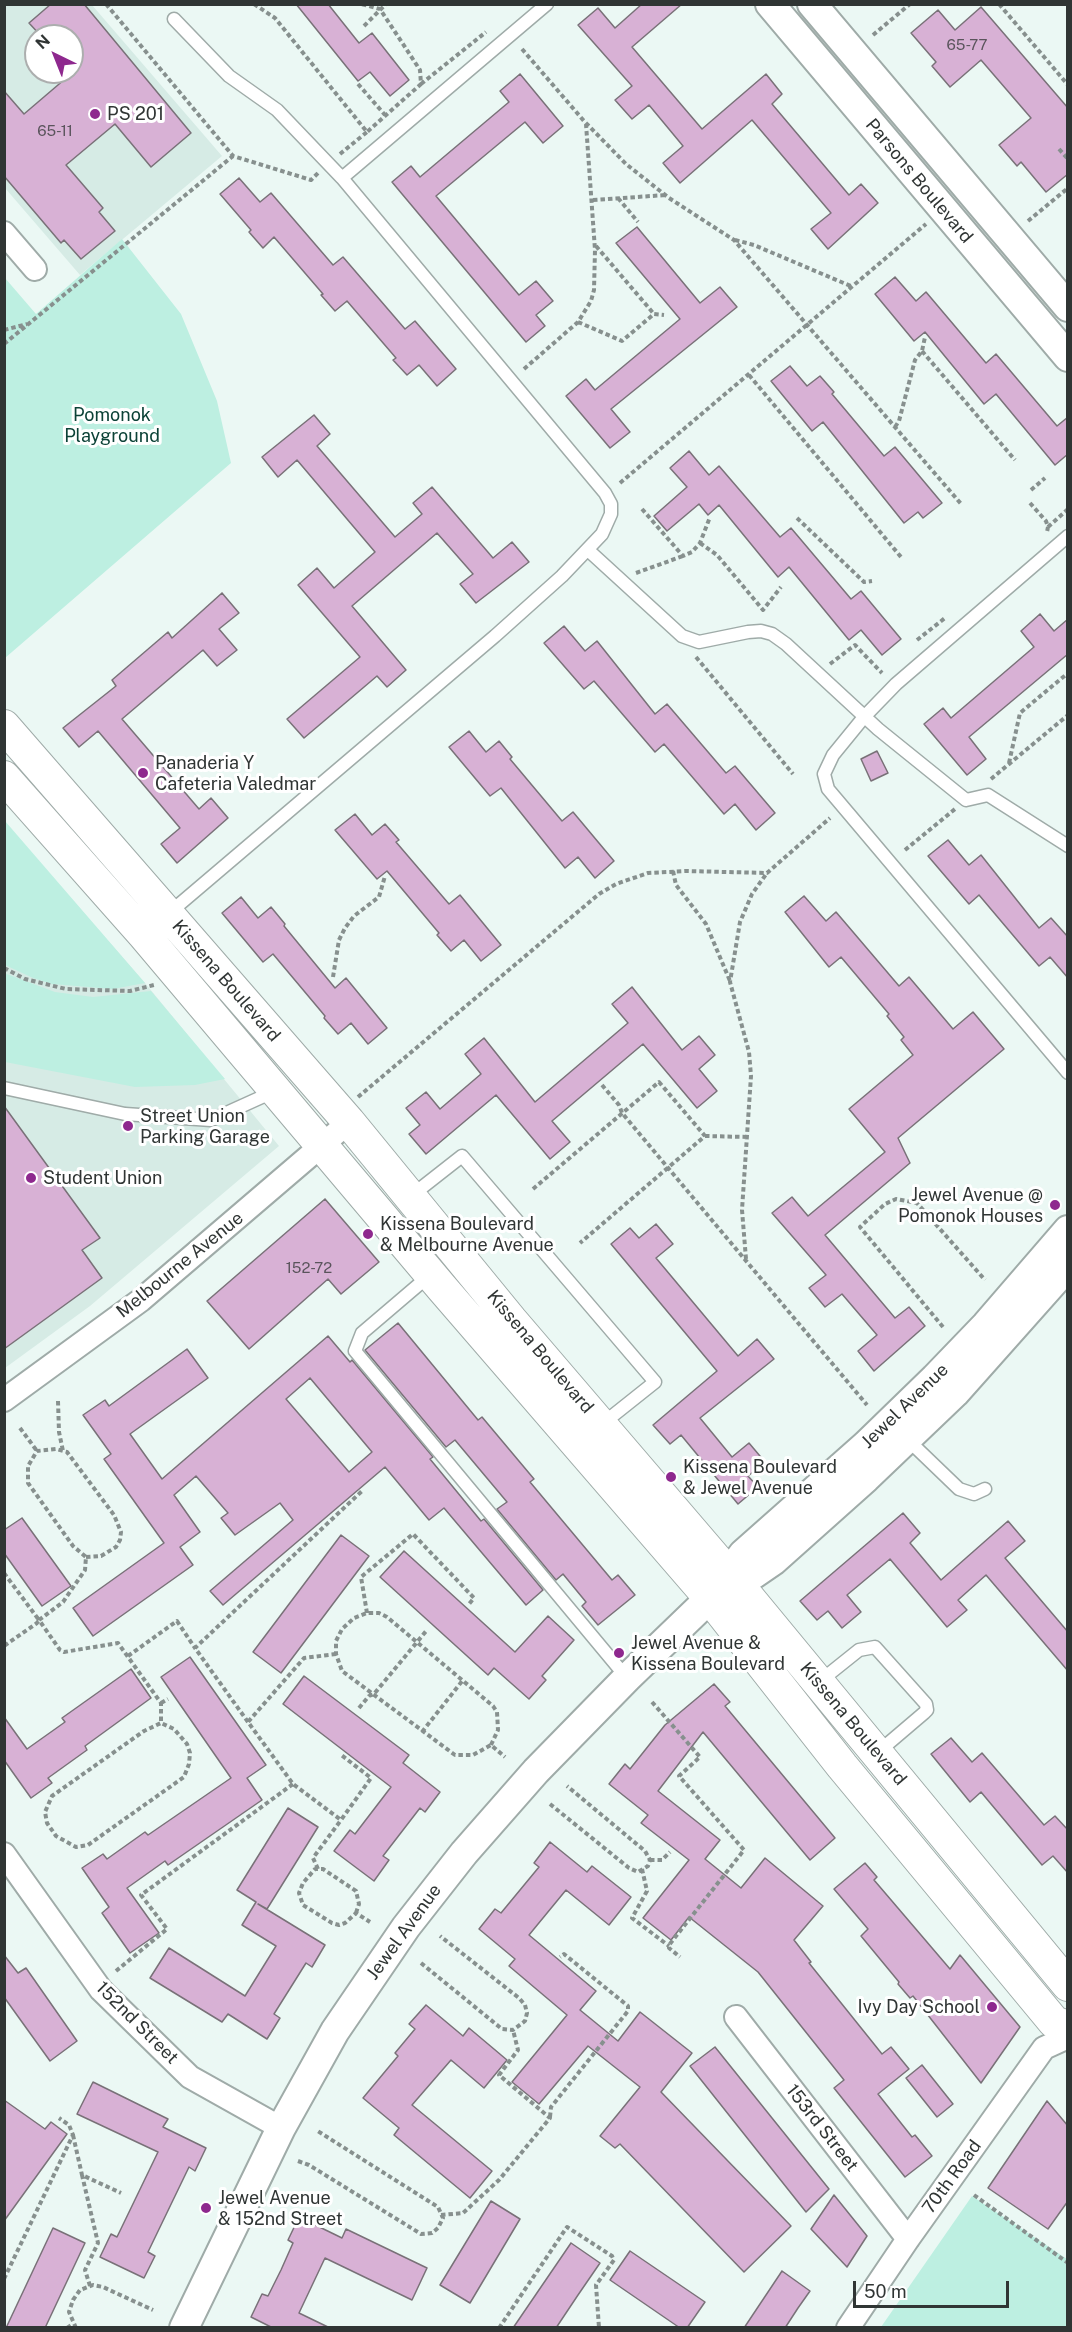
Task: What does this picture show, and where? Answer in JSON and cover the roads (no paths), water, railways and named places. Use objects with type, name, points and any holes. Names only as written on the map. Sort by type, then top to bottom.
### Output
[{"type":"main road","name":"Kissena Boulevard","points":[[4,726],[156,924],[276,1090],[431,1275],[710,1598],[842,1766],[1054,2022],[1068,2027]]},
{"type":"main road","name":"Kissena Boulevard","points":[[4,777],[352,1111],[410,1197],[511,1320],[733,1578],[1068,1984]]},
{"type":"street","name":"Parsons Boulevard","points":[[770,4],[1068,357]]},
{"type":"street","name":"Parsons Boulevard","points":[[812,4],[1068,307]]},
{"type":"street","points":[[4,233],[35,269]]},
{"type":"street","name":"Melbourne Avenue","points":[[4,1400],[141,1300],[324,1146],[352,1111]]},
{"type":"street","name":"Jewel Avenue","points":[[184,2328],[281,2128],[335,2031],[406,1928],[464,1853],[536,1771],[627,1678],[733,1578],[757,1540],[866,1445],[935,1378],[986,1325],[1068,1230]]},
{"type":"street","name":"Jewel Avenue","points":[[733,1578],[773,1560],[907,1439],[963,1385],[1068,1266]]},
{"type":"street","name":"152nd Street","points":[[4,1854],[101,1990],[190,2077],[281,2128]]},
{"type":"street","name":"153rd Street","points":[[736,2017],[908,2239]]},
{"type":"street","name":"70th Road","points":[[848,2328],[908,2239],[1044,2049],[1068,2037]]},
{"type":"lane","points":[[342,178],[547,4]]},
{"type":"lane","points":[[156,924],[495,636],[562,576],[588,550],[608,525],[611,514],[611,504],[605,493],[342,178],[277,110],[229,76],[204,53],[174,19]]},
{"type":"lane","points":[[1068,536],[896,684],[864,717],[827,764],[825,782],[828,789],[1068,1073]]},
{"type":"lane","points":[[588,550],[682,636],[699,642],[761,631],[772,634],[786,644],[864,717],[966,800],[988,795],[1068,846]]},
{"type":"lane","points":[[4,1088],[125,1113],[211,1120],[276,1090]]},
{"type":"lane","points":[[410,1197],[462,1155],[655,1382],[601,1425]]},
{"type":"lane","points":[[431,1275],[362,1333],[355,1351],[627,1678]]},
{"type":"lane","points":[[907,1439],[959,1489],[974,1494],[985,1490]]},
{"type":"lane","points":[[818,1682],[859,1650],[875,1647],[926,1704],[927,1710],[877,1753]]},
{"type":"place","name":"PS 201","points":[[95,114]]},
{"type":"place","name":"Panaderia Y Cafeteria Valedmar","points":[[143,773]]},
{"type":"place","name":"Street Union Parking Garage","points":[[128,1126]]},
{"type":"place","name":"Student Union","points":[[31,1178]]},
{"type":"place","name":"Jewel Avenue @ Pomonok Houses","points":[[1055,1205]]},
{"type":"place","name":"Kissena Boulevard & Melbourne Avenue","points":[[368,1234]]},
{"type":"place","name":"Kissena Boulevard & Jewel Avenue","points":[[671,1477]]},
{"type":"place","name":"Jewel Avenue & Kissena Boulevard","points":[[619,1653]]},
{"type":"place","name":"Ivy Day School","points":[[992,2007]]},
{"type":"place","name":"Jewel Avenue & 152nd Street","points":[[206,2208]]},
{"type":"park label","name":"Pomonok Playground","points":[[112,425]]}]
